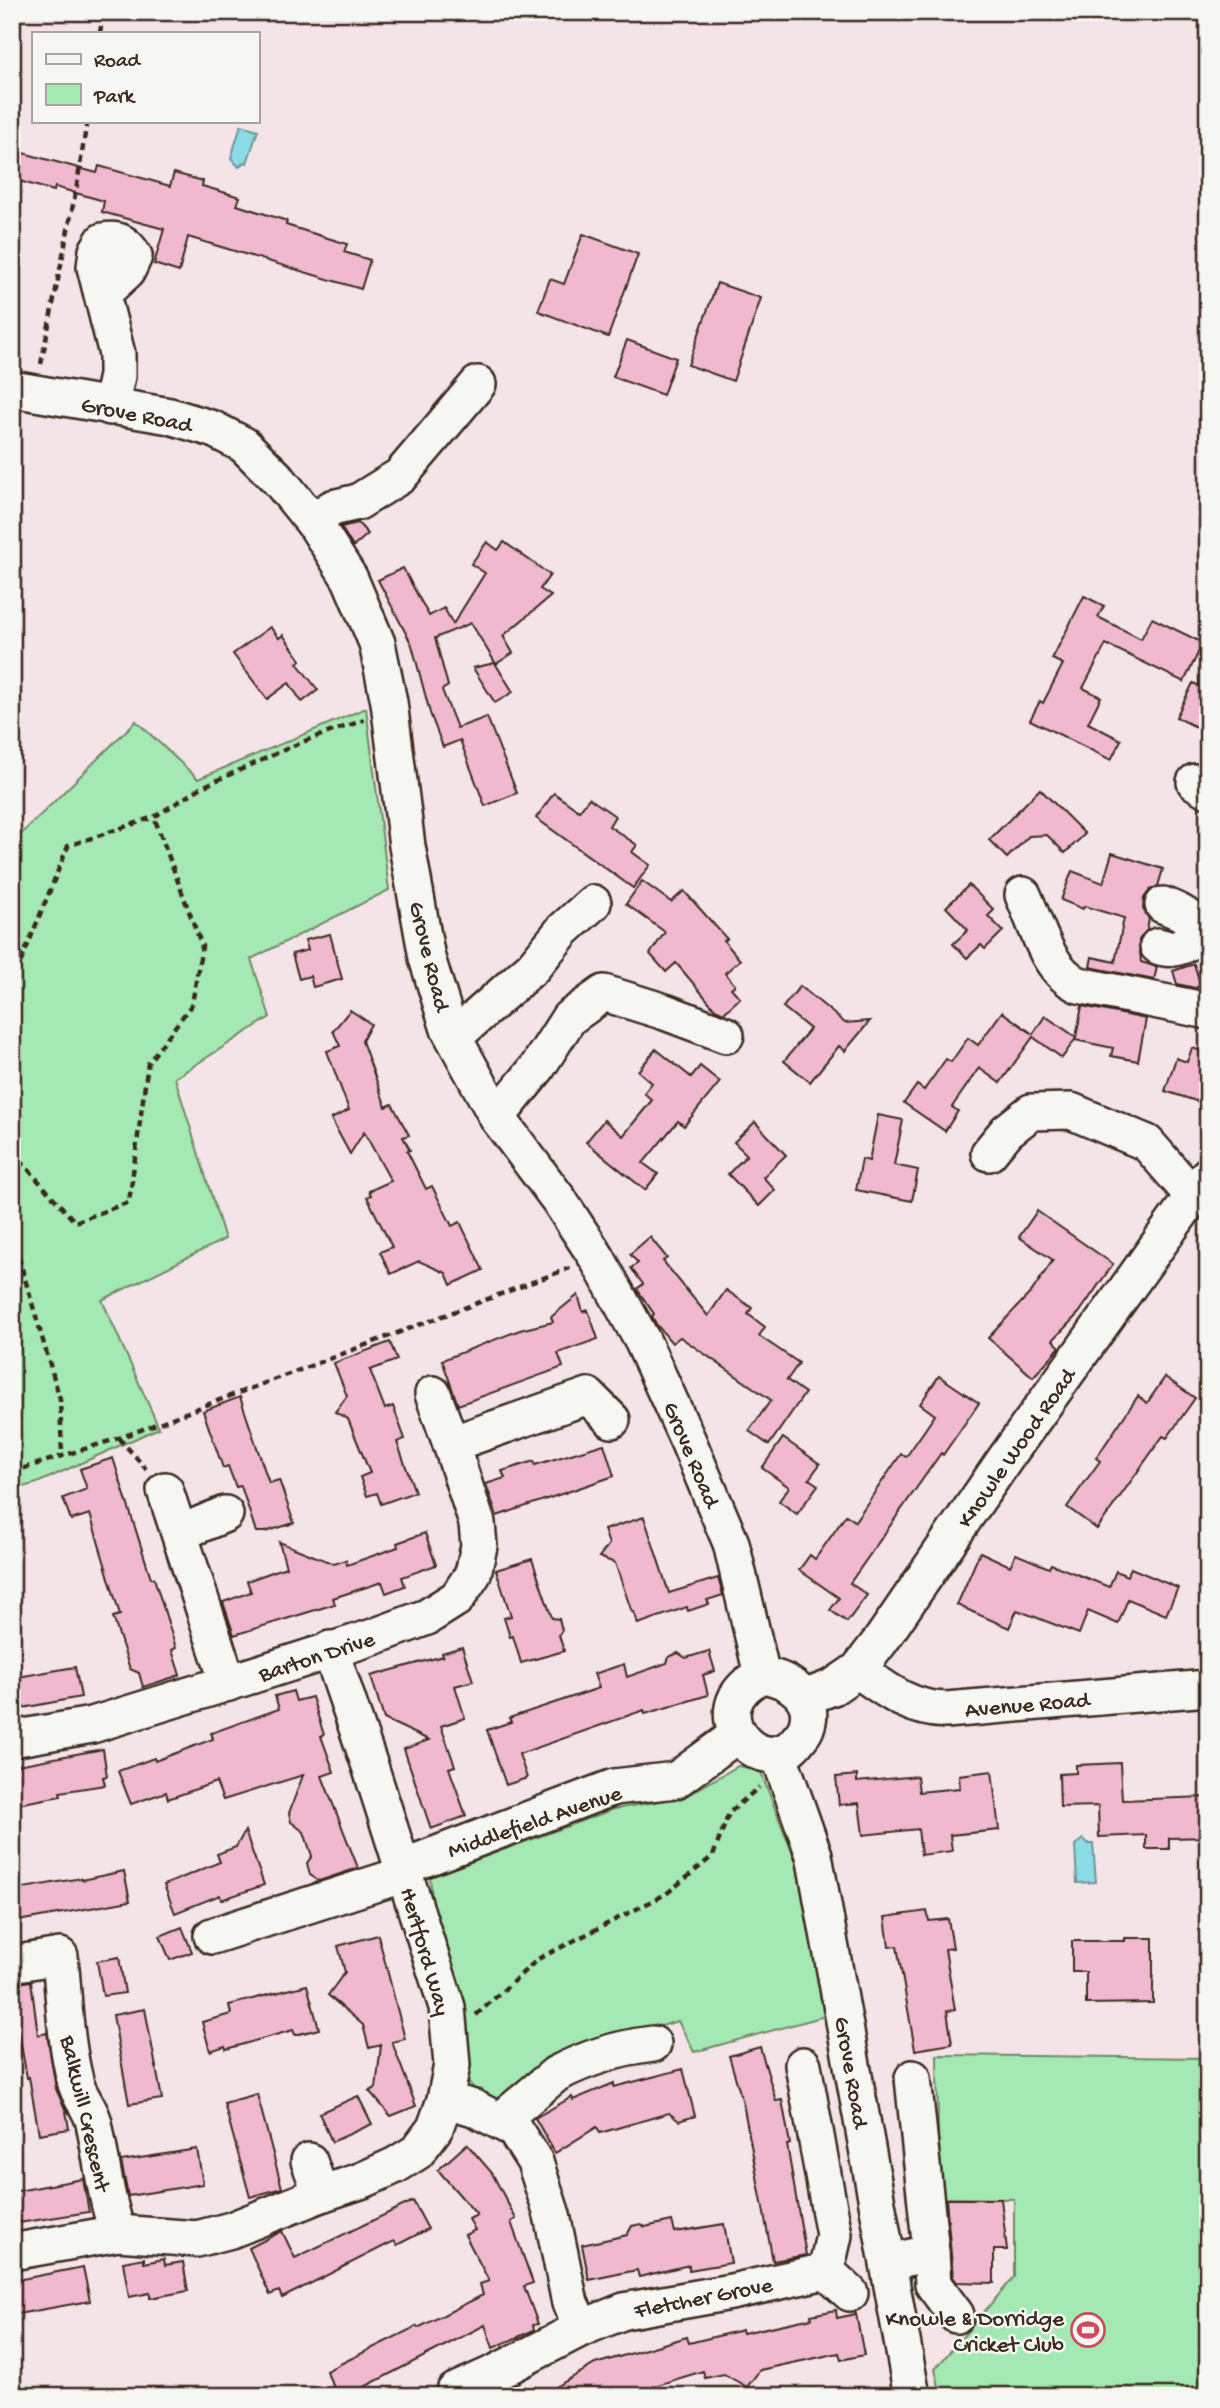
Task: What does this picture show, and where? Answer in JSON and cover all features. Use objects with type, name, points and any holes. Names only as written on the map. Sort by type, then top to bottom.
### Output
[{"type":"street","points":[[103,293],[117,354],[117,376],[110,407]]},
{"type":"street","points":[[313,522],[332,508],[358,502],[400,476],[478,384]]},
{"type":"street","name":"Grove Road","points":[[24,392],[170,416],[213,429],[244,445],[278,479],[313,522],[351,579],[376,643],[389,702],[407,846],[427,958],[454,1037],[497,1116],[559,1200],[597,1258],[643,1342],[730,1543],[762,1675]]},
{"type":"street","points":[[1023,895],[1054,965],[1065,979],[1079,985],[1208,1012]]},
{"type":"street","points":[[454,1037],[533,967],[564,930],[593,903]]},
{"type":"street","points":[[1158,946],[1166,949],[1180,947],[1200,940],[1191,920],[1163,905]]},
{"type":"street","points":[[497,1116],[537,1068],[569,1018],[604,993],[726,1035]]},
{"type":"street","points":[[989,1153],[1007,1131],[1031,1112],[1071,1111],[1147,1143],[1200,1186]]},
{"type":"street","name":"Knowle Wood Road","points":[[804,1698],[833,1687],[858,1670],[882,1639],[1005,1460],[1200,1186]]},
{"type":"street","points":[[451,1444],[587,1383],[612,1420]]},
{"type":"street","name":"Barton Drive","points":[[12,1739],[92,1725],[229,1683],[427,1617],[457,1598],[473,1574],[479,1546],[477,1523],[433,1394]]},
{"type":"street","points":[[165,1490],[229,1683]]},
{"type":"street","points":[[180,1533],[225,1514]]},
{"type":"street","name":"Hertford Way","points":[[12,2252],[118,2234],[197,2239],[231,2230],[363,2180],[417,2152],[435,2128],[445,2100],[452,2065],[447,2007],[330,1649]]},
{"type":"street","name":"Avenue Road","points":[[858,1670],[894,1695],[926,1709],[946,1710],[1208,1688]]},
{"type":"street","points":[[762,1675],[793,1685],[809,1708],[806,1729],[780,1760],[745,1744],[737,1735],[733,1722],[736,1697],[747,1682],[762,1675]]},
{"type":"street","name":"Middlefield Avenue","points":[[212,1936],[404,1870],[614,1787],[676,1780],[737,1735]]},
{"type":"street","name":"Grove Road","points":[[780,1760],[814,1855],[912,2396]]},
{"type":"street","name":"Balkwill Crescent","points":[[12,1964],[60,1956],[66,2027],[76,2087],[93,2120],[102,2178],[118,2234]]},
{"type":"street","points":[[500,2121],[556,2074],[566,2069],[614,2050],[653,2045]]},
{"type":"street","name":"Fletcher Grove","points":[[455,2391],[502,2385],[582,2328],[624,2311],[731,2292],[838,2282],[834,2235],[803,2065]]},
{"type":"street","points":[[913,2078],[933,2284],[956,2315]]},
{"type":"street","points":[[445,2100],[474,2108],[514,2129],[535,2162],[552,2214],[570,2303],[582,2328]]},
{"type":"street","points":[[309,2161],[321,2194]]},
{"type":"street","points":[[888,2263],[931,2252]]},
{"type":"path","points":[[100,32],[103,12]]},
{"type":"path","points":[[24,392],[78,185],[87,122]]},
{"type":"path","points":[[12,984],[68,846],[154,817],[202,787],[302,742],[365,719]]},
{"type":"path","points":[[12,1152],[75,1222],[129,1202],[148,1063],[192,1004],[202,946],[154,817]]},
{"type":"path","points":[[12,1247],[18,1255],[60,1399],[62,1455]]},
{"type":"path","points":[[12,1472],[119,1438],[597,1258]]},
{"type":"path","points":[[119,1438],[165,1490]]},
{"type":"path","points":[[449,2039],[538,1959],[666,1894],[713,1856],[729,1813],[780,1760]]},
{"type":"green space","points":[[366,708],[389,890],[251,959],[270,1017],[175,1078],[225,1239],[102,1300],[159,1428],[37,1483],[12,1490],[12,843],[136,721],[198,779]]},
{"type":"green space","points":[[738,1766],[760,1770],[804,1883],[825,2016],[694,2052],[678,2021],[543,2061],[507,2107],[476,2091],[466,2079],[436,1939],[430,1877],[614,1809],[684,1797]]},
{"type":"green space","points":[[937,2055],[1208,2058],[1208,2396],[941,2396],[935,2369],[1014,2277],[1014,2199],[939,2198]]},
{"type":"water","points":[[241,125],[258,130],[247,163],[244,162],[239,167],[231,158]]},
{"type":"water","points":[[1083,1839],[1093,1844],[1096,1882],[1077,1883],[1075,1845]]},
{"type":"building","points":[[12,150],[97,173],[99,166],[170,186],[174,173],[203,181],[202,186],[240,197],[237,205],[287,221],[286,225],[347,244],[344,252],[370,260],[361,289],[188,237],[179,272],[154,264],[164,229],[102,212],[104,201],[55,187],[54,191],[12,179]]},
{"type":"building","points":[[583,234],[638,254],[608,337],[538,311],[550,279],[564,284]]},
{"type":"building","points":[[717,283],[761,298],[733,381],[688,365]]},
{"type":"building","points":[[627,340],[676,358],[663,395],[613,377]]},
{"type":"building","points":[[358,523],[368,534],[353,547],[341,527]]},
{"type":"building","points":[[487,542],[498,550],[504,542],[550,575],[540,589],[551,596],[503,636],[513,653],[496,664],[471,623],[435,638],[448,686],[442,690],[457,728],[487,717],[517,793],[485,806],[460,740],[443,747],[430,713],[412,645],[378,580],[403,568],[429,616],[444,608],[453,624],[485,573],[471,564]]},
{"type":"building","points":[[1084,596],[1104,606],[1098,617],[1141,639],[1152,618],[1203,643],[1184,682],[1106,644],[1083,688],[1101,697],[1088,723],[1121,740],[1111,760],[1030,720],[1040,701],[1043,703],[1063,664],[1052,659]]},
{"type":"building","points":[[270,627],[279,638],[283,635],[301,660],[297,663],[318,690],[302,702],[289,683],[267,699],[233,654]]},
{"type":"building","points":[[495,663],[513,692],[495,703],[473,668]]},
{"type":"building","points":[[1193,683],[1208,690],[1208,733],[1176,717]]},
{"type":"building","points":[[1040,789],[1085,834],[1065,853],[1047,835],[1029,836],[1007,858],[989,840]]},
{"type":"building","points":[[554,793],[579,811],[589,798],[615,816],[609,826],[637,845],[632,852],[650,865],[633,888],[536,818]]},
{"type":"building","points":[[1112,853],[1163,869],[1158,886],[1150,890],[1144,898],[1143,909],[1149,919],[1147,930],[1139,940],[1141,962],[1157,967],[1154,980],[1090,967],[1092,957],[1115,962],[1124,918],[1084,906],[1083,909],[1061,900],[1072,871],[1103,883]]},
{"type":"building","points":[[642,881],[671,902],[684,891],[727,939],[724,941],[740,960],[725,973],[735,985],[731,988],[740,998],[724,1013],[715,1009],[676,963],[666,972],[650,954],[665,932],[626,904]]},
{"type":"building","points":[[969,885],[994,910],[988,916],[1003,931],[985,949],[981,945],[967,958],[953,944],[968,930],[946,907]]},
{"type":"building","points":[[330,934],[342,979],[313,987],[310,976],[299,979],[292,954],[308,950],[305,940]]},
{"type":"building","points":[[1194,964],[1201,986],[1195,988],[1177,984],[1173,971]]},
{"type":"building","points":[[800,986],[845,1023],[870,1021],[845,1051],[839,1046],[810,1082],[784,1061],[810,1029],[783,1007]]},
{"type":"building","points":[[1082,1006],[1146,1019],[1138,1061],[1111,1056],[1113,1048],[1075,1040],[1076,1038],[1062,1058],[1033,1037],[1000,1083],[979,1068],[952,1107],[958,1111],[945,1131],[904,1103],[917,1085],[924,1090],[946,1059],[951,1062],[968,1038],[978,1045],[1002,1012],[1033,1034],[1045,1016],[1076,1037]]},
{"type":"building","points":[[350,1010],[371,1024],[362,1041],[386,1107],[392,1104],[409,1135],[403,1137],[410,1150],[407,1151],[426,1189],[432,1186],[452,1226],[460,1222],[483,1270],[451,1285],[446,1273],[419,1261],[391,1274],[380,1252],[392,1247],[367,1197],[371,1195],[369,1191],[391,1181],[364,1132],[350,1154],[331,1119],[349,1110],[327,1051],[340,1046],[333,1031]]},
{"type":"building","points":[[1192,1048],[1208,1053],[1208,1093],[1202,1091],[1199,1102],[1165,1091],[1176,1058],[1187,1062]]},
{"type":"building","points":[[656,1049],[691,1077],[700,1066],[720,1082],[684,1126],[678,1121],[643,1163],[658,1174],[645,1190],[586,1142],[604,1120],[623,1136],[652,1100],[644,1093],[652,1083],[638,1071]]},
{"type":"building","points":[[878,1115],[903,1120],[894,1165],[918,1170],[912,1201],[856,1190],[862,1159],[869,1161]]},
{"type":"building","points":[[755,1122],[786,1155],[763,1177],[775,1190],[759,1206],[728,1174],[747,1155],[734,1142]]},
{"type":"building","points":[[1037,1211],[1113,1264],[1079,1313],[1053,1340],[1060,1347],[1033,1377],[988,1338],[1032,1291],[1053,1260],[1019,1237]]},
{"type":"building","points":[[650,1237],[667,1258],[663,1261],[708,1316],[726,1290],[752,1308],[748,1314],[765,1327],[759,1336],[799,1363],[787,1380],[805,1393],[769,1445],[749,1431],[771,1400],[680,1337],[672,1343],[656,1324],[652,1316],[654,1314],[637,1289],[643,1284],[631,1268],[638,1263],[630,1254]]},
{"type":"building","points":[[578,1295],[583,1312],[588,1310],[598,1339],[558,1353],[563,1367],[458,1405],[442,1360],[520,1330],[553,1322],[551,1317]]},
{"type":"building","points":[[390,1342],[397,1360],[370,1370],[385,1409],[393,1406],[405,1439],[397,1442],[415,1492],[381,1504],[377,1493],[367,1496],[360,1477],[370,1473],[348,1419],[335,1412],[347,1396],[334,1363]]},
{"type":"building","points":[[939,1376],[979,1403],[850,1583],[867,1595],[847,1622],[830,1610],[839,1598],[799,1570],[810,1555],[815,1559],[846,1515],[855,1521],[901,1454],[906,1457],[935,1415],[920,1404]]},
{"type":"building","points":[[1165,1377],[1195,1398],[1167,1438],[1163,1436],[1097,1529],[1067,1507],[1100,1461],[1096,1458],[1138,1396],[1147,1403]]},
{"type":"building","points":[[240,1397],[269,1483],[279,1480],[294,1523],[265,1532],[256,1532],[241,1486],[236,1487],[228,1466],[223,1468],[203,1411]]},
{"type":"building","points":[[783,1438],[820,1464],[809,1479],[818,1485],[797,1514],[779,1501],[789,1487],[762,1468]]},
{"type":"building","points":[[604,1444],[614,1476],[497,1516],[486,1484],[505,1478],[502,1471],[534,1461],[535,1465]]},
{"type":"building","points":[[113,1458],[176,1648],[172,1650],[180,1675],[143,1687],[139,1673],[130,1669],[113,1617],[120,1615],[90,1514],[71,1520],[63,1498],[87,1489],[80,1469]]},
{"type":"building","points":[[644,1517],[669,1593],[718,1578],[723,1595],[707,1600],[709,1604],[688,1611],[687,1607],[638,1624],[615,1563],[599,1557],[609,1544],[604,1530]]},
{"type":"building","points":[[425,1533],[436,1565],[402,1577],[405,1586],[386,1593],[382,1582],[333,1598],[335,1604],[234,1635],[223,1602],[251,1592],[247,1581],[286,1567],[279,1542],[334,1564],[346,1560],[347,1565],[398,1547],[397,1543]]},
{"type":"building","points":[[980,1552],[1010,1566],[1016,1554],[1049,1568],[1051,1564],[1109,1587],[1116,1571],[1127,1576],[1131,1568],[1178,1588],[1166,1615],[1128,1599],[1118,1624],[1088,1611],[1079,1634],[1017,1610],[1009,1628],[957,1605]]},
{"type":"building","points":[[532,1559],[552,1618],[559,1619],[562,1630],[559,1635],[564,1651],[521,1663],[504,1618],[511,1616],[496,1570]]},
{"type":"building","points":[[462,1647],[473,1681],[455,1686],[465,1718],[441,1726],[455,1766],[449,1768],[466,1816],[431,1829],[404,1749],[429,1740],[384,1719],[371,1676],[443,1656],[442,1653]]},
{"type":"building","points":[[709,1651],[715,1671],[703,1675],[708,1695],[645,1714],[644,1710],[519,1754],[527,1778],[506,1785],[487,1730],[511,1722],[509,1718],[599,1688],[594,1674],[624,1664],[627,1677],[667,1663],[669,1657],[678,1653],[686,1658]]},
{"type":"building","points":[[75,1667],[81,1697],[12,1710],[12,1678]]},
{"type":"building","points":[[293,1691],[296,1701],[312,1697],[324,1735],[321,1736],[334,1772],[322,1776],[358,1868],[319,1881],[310,1875],[307,1863],[312,1856],[304,1832],[291,1822],[289,1813],[303,1775],[223,1800],[216,1782],[168,1799],[166,1792],[131,1804],[118,1771],[154,1758],[155,1761],[213,1739],[211,1733],[279,1709],[275,1696]]},
{"type":"building","points":[[103,1749],[107,1776],[103,1777],[105,1785],[60,1792],[61,1796],[12,1805],[12,1766]]},
{"type":"building","points":[[1120,1763],[1122,1800],[1208,1797],[1208,1837],[1169,1838],[1169,1849],[1146,1849],[1146,1835],[1099,1837],[1098,1806],[1060,1807],[1059,1774],[1076,1773],[1076,1765]]},
{"type":"building","points":[[992,1771],[999,1830],[950,1835],[952,1851],[921,1855],[918,1829],[863,1835],[859,1803],[839,1805],[836,1777],[857,1775],[857,1782],[917,1776],[919,1792],[960,1788],[959,1775]]},
{"type":"building","points":[[245,1831],[264,1885],[221,1900],[220,1895],[175,1913],[164,1885],[220,1862],[217,1854],[236,1847]]},
{"type":"building","points":[[124,1871],[130,1901],[12,1922],[12,1890]]},
{"type":"building","points":[[927,1911],[929,1921],[948,1919],[953,1948],[945,1949],[955,2010],[947,2011],[952,2044],[915,2050],[897,1946],[889,1947],[885,1917]]},
{"type":"building","points":[[182,1927],[192,1952],[170,1960],[160,1936]]},
{"type":"building","points":[[378,1935],[405,2039],[392,2042],[416,2106],[391,2116],[369,2091],[376,2088],[381,2045],[369,2048],[363,2025],[328,1995],[345,1972],[338,1946]]},
{"type":"building","points":[[1125,1938],[1153,1938],[1153,2003],[1086,2004],[1086,1972],[1072,1972],[1072,1941],[1125,1941]]},
{"type":"building","points":[[119,1957],[125,1993],[103,1996],[97,1961]]},
{"type":"building","points":[[31,1981],[38,2035],[47,2033],[56,2089],[66,2111],[69,2129],[39,2134],[14,2005],[12,2006],[12,1984]]},
{"type":"building","points":[[307,1985],[319,2029],[295,2035],[293,2030],[210,2051],[202,2022],[231,2014],[229,2005]]},
{"type":"building","points":[[145,2009],[162,2099],[129,2104],[113,2015]]},
{"type":"building","points":[[760,2047],[776,2101],[782,2100],[806,2255],[773,2261],[743,2103],[729,2056]]},
{"type":"building","points":[[683,2069],[695,2116],[679,2121],[669,2113],[600,2133],[597,2127],[555,2153],[535,2118],[572,2097],[573,2100],[614,2083],[614,2087]]},
{"type":"building","points":[[257,2094],[282,2188],[250,2197],[224,2103]]},
{"type":"building","points":[[358,2096],[372,2124],[332,2142],[319,2113]]},
{"type":"building","points":[[467,2144],[492,2173],[516,2219],[511,2222],[533,2283],[524,2286],[538,2324],[533,2325],[534,2330],[493,2348],[485,2325],[347,2396],[338,2396],[326,2371],[483,2295],[480,2284],[489,2281],[465,2235],[475,2230],[469,2219],[477,2215],[438,2170]]},
{"type":"building","points":[[197,2149],[203,2184],[128,2196],[121,2161]]},
{"type":"building","points":[[83,2179],[89,2212],[12,2224],[12,2192]]},
{"type":"building","points":[[946,2199],[1001,2199],[1007,2250],[994,2250],[994,2283],[957,2282],[953,2277]]},
{"type":"building","points":[[413,2201],[428,2229],[397,2245],[394,2241],[282,2298],[279,2291],[270,2295],[249,2248],[282,2231],[295,2258]]},
{"type":"building","points":[[672,2221],[675,2232],[724,2224],[731,2263],[689,2270],[689,2265],[639,2277],[637,2270],[589,2280],[582,2245],[627,2235],[632,2226],[641,2224],[645,2227]]},
{"type":"building","points":[[144,2258],[144,2263],[164,2259],[165,2265],[183,2262],[188,2291],[150,2298],[150,2293],[129,2297],[123,2262]]},
{"type":"building","points":[[83,2267],[90,2301],[12,2315],[12,2281]]},
{"type":"building","points":[[836,2310],[837,2318],[856,2314],[864,2355],[841,2360],[839,2353],[760,2370],[747,2387],[724,2374],[705,2378],[703,2371],[654,2386],[649,2396],[541,2396],[595,2364],[687,2337],[689,2343],[742,2330],[743,2333],[812,2318],[811,2315]]},
{"type":"place","name":"Knowle & Dorridge Cricket Club","points":[[1088,2330]]}]
